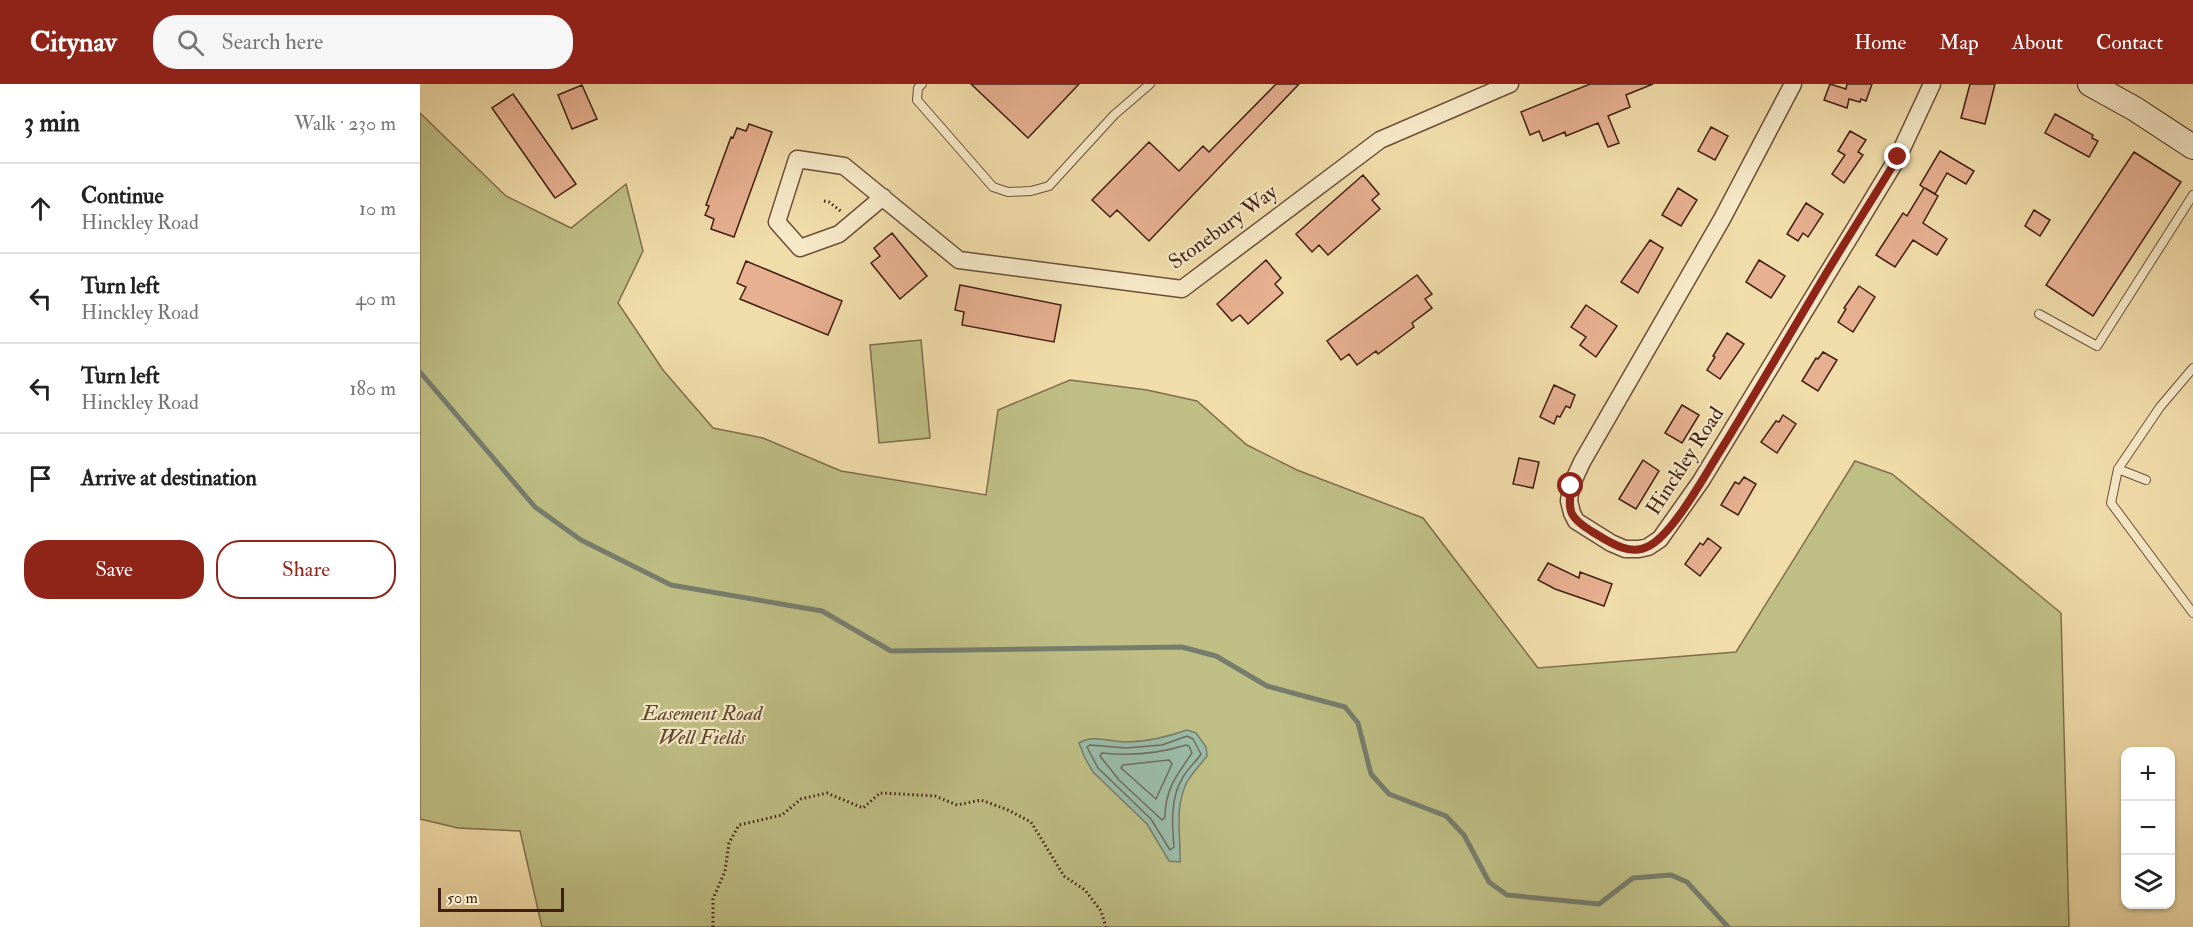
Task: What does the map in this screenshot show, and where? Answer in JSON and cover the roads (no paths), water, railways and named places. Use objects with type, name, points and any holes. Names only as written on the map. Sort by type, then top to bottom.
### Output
[{"type":"main road","points":[[2090,84],[2135,109],[2193,147]]},
{"type":"street","name":"Stonebury Way","points":[[883,197],[839,234],[800,248],[777,222],[796,159],[844,166],[883,197],[959,260],[1182,289],[1380,140],[1510,84]]},
{"type":"street","name":"Hinckley Road","points":[[1793,84],[1722,219],[1582,462],[1571,486],[1569,501],[1576,521],[1625,549],[1648,547],[1660,539],[1701,481],[1898,157],[1932,84]]},
{"type":"lane","points":[[922,84],[918,88],[917,100],[993,187],[1008,192],[1030,191],[1049,186],[1114,115],[1150,84]]},
{"type":"lane","points":[[2039,314],[2097,346],[2193,195]]},
{"type":"lane","points":[[2193,369],[2160,407],[2118,469],[2111,503],[2193,613]]},
{"type":"lane","points":[[2118,469],[2146,480]]},
{"type":"water","points":[[1187,730],[1196,733],[1206,747],[1207,756],[1187,782],[1183,792],[1179,811],[1180,862],[1169,861],[1147,824],[1093,772],[1079,743],[1090,739],[1142,741]]},
{"type":"waterway","points":[[420,372],[535,507],[581,540],[671,585],[822,611],[891,651],[1182,647],[1216,656],[1267,686],[1345,707],[1358,723],[1371,774],[1389,794],[1446,816],[1464,835],[1489,882],[1507,895],[1599,904],[1633,878],[1671,875],[1687,882],[1728,927]]},
{"type":"park label","name":"Easement Road Well Fields","points":[[702,725]]}]
